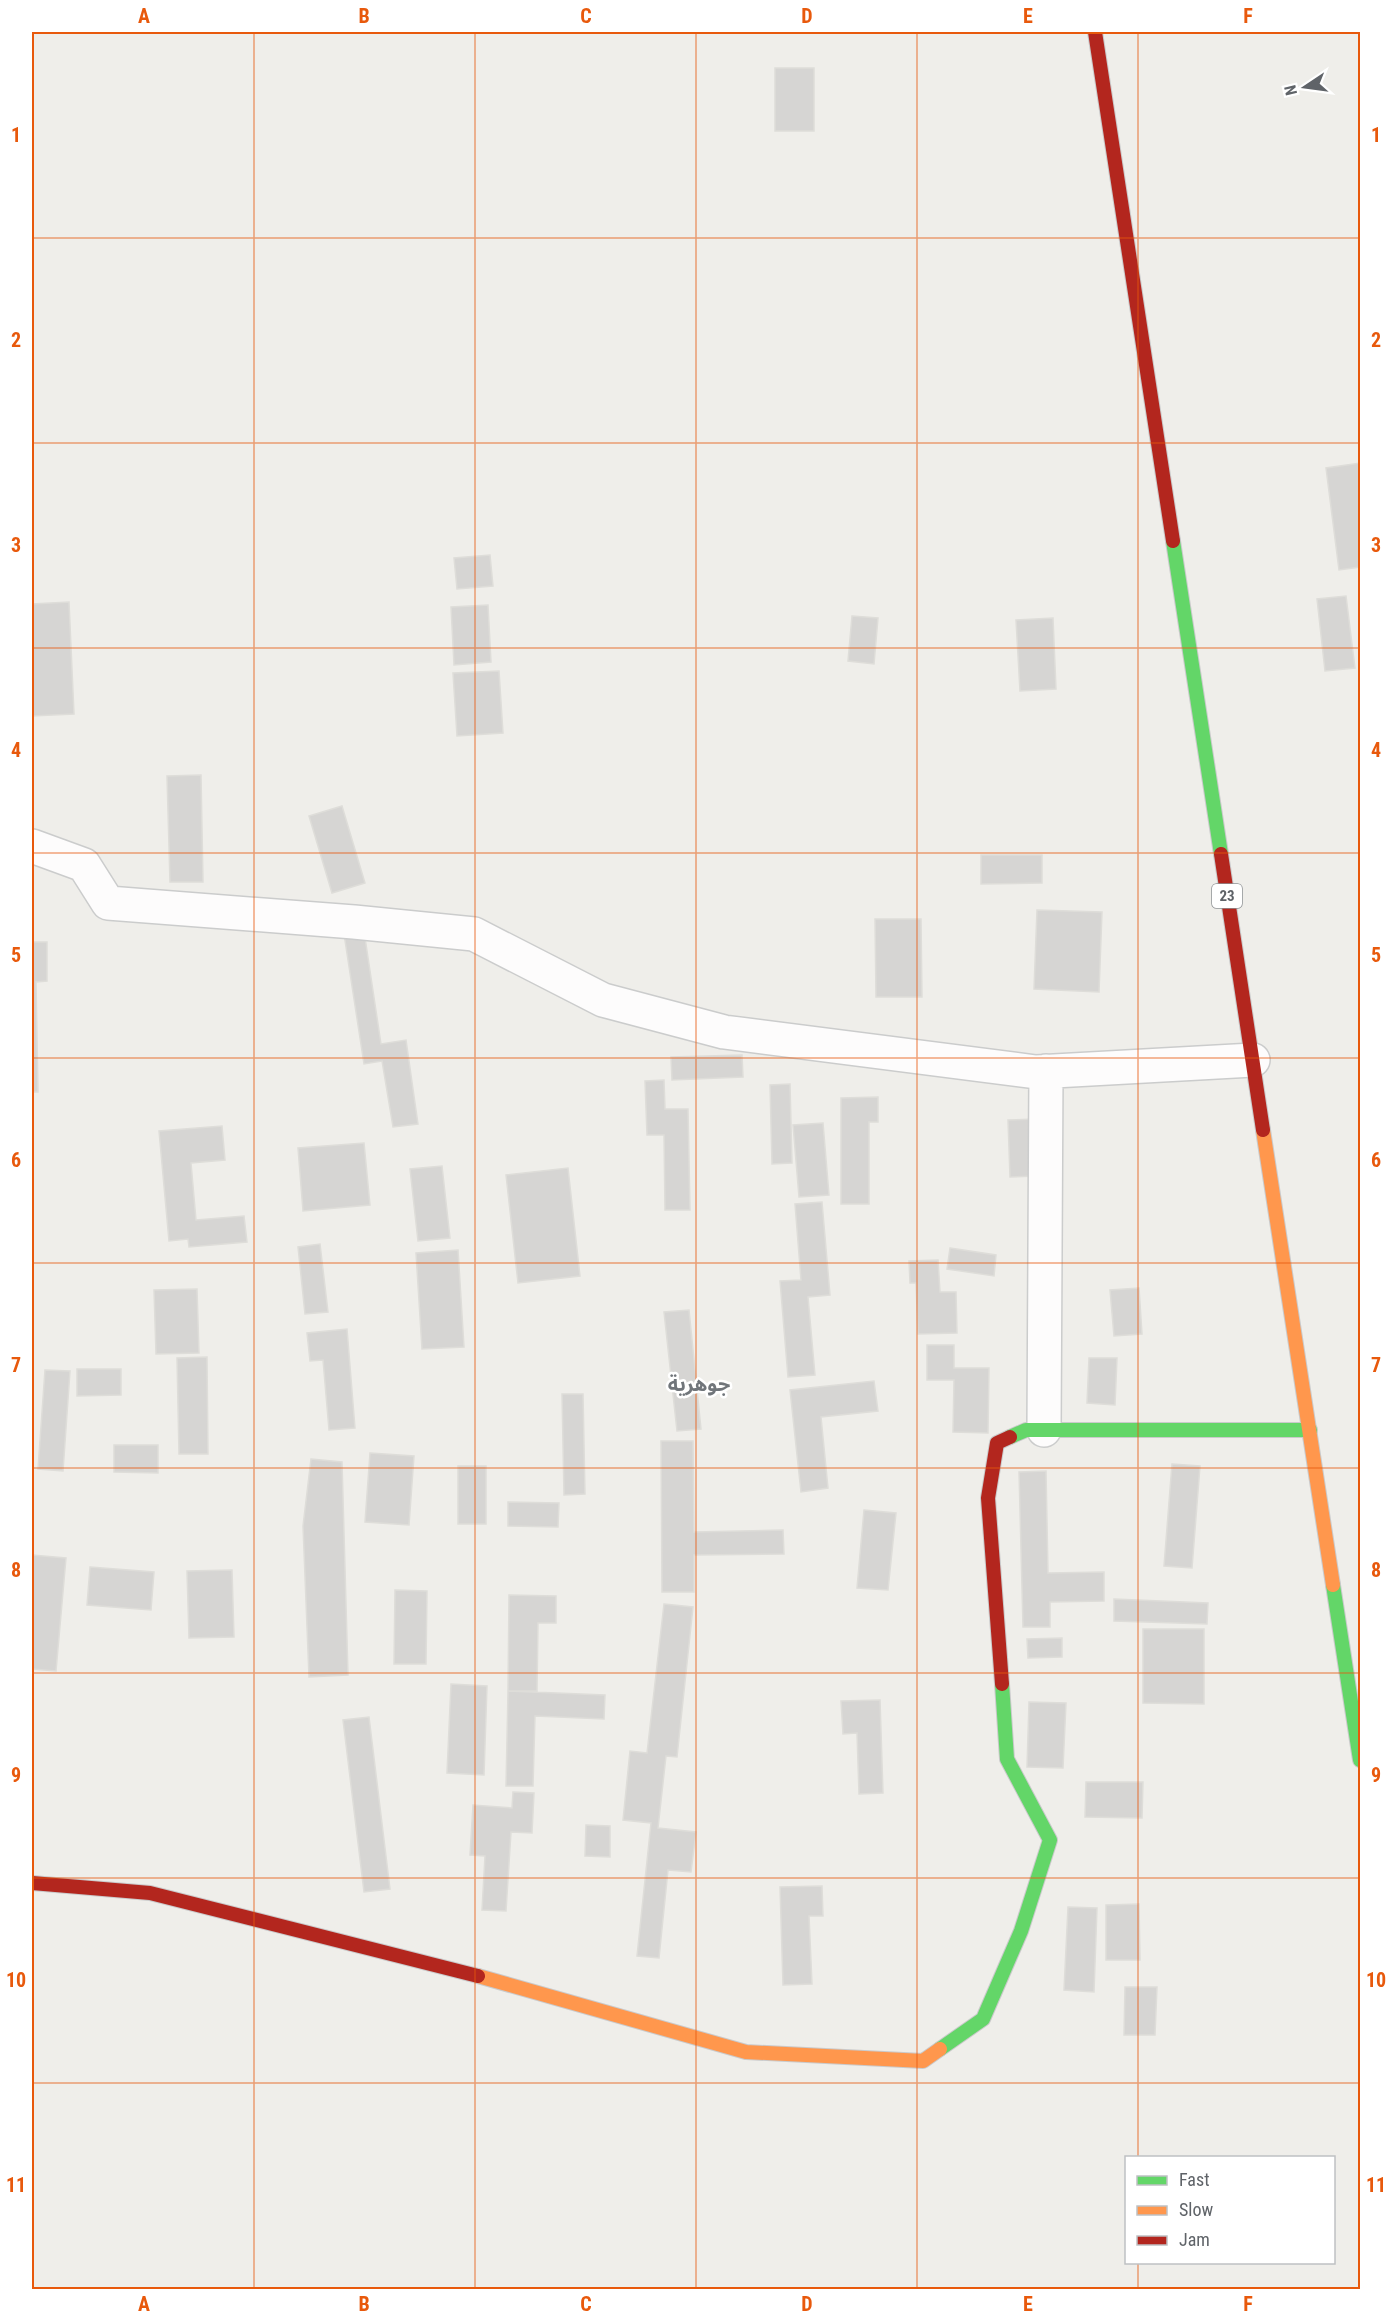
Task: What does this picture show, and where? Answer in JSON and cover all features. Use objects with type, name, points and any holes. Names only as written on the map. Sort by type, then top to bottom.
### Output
[{"type":"street","name":"23","points":[[1095,32],[1360,1760]]},
{"type":"street","points":[[32,846],[84,865],[108,903],[354,922],[474,934],[603,1000],[724,1032],[1046,1071],[1253,1060]]},
{"type":"street","points":[[1044,1430],[1046,1071]]},
{"type":"street","points":[[32,1883],[150,1893],[530,1989],[746,2052],[923,2061],[983,2019],[1021,1931],[1050,1840],[1006,1759],[988,1498],[997,1443],[1026,1430],[1310,1430]]},
{"type":"building","points":[[775,68],[814,68],[814,131],[775,131]]},
{"type":"building","points":[[1360,463],[1360,567],[1339,570],[1326,468]]},
{"type":"building","points":[[490,555],[493,586],[457,589],[454,558]]},
{"type":"building","points":[[1346,596],[1355,668],[1325,671],[1317,599]]},
{"type":"building","points":[[69,602],[74,714],[32,716],[32,604]]},
{"type":"building","points":[[488,605],[491,662],[454,665],[451,607]]},
{"type":"building","points":[[852,616],[878,618],[874,664],[848,661]]},
{"type":"building","points":[[1053,618],[1056,689],[1020,691],[1016,620]]},
{"type":"building","points":[[499,671],[503,733],[457,736],[453,673]]},
{"type":"building","points":[[201,775],[203,882],[170,882],[167,776]]},
{"type":"building","points":[[342,806],[365,883],[332,893],[309,816]]},
{"type":"building","points":[[981,855],[1042,855],[1042,883],[981,884]]},
{"type":"building","points":[[1037,910],[1102,912],[1099,992],[1034,989]]},
{"type":"building","points":[[875,919],[921,919],[922,997],[876,997]]},
{"type":"building","points":[[364,931],[381,1044],[406,1040],[418,1124],[393,1127],[382,1061],[364,1064],[344,934]]},
{"type":"building","points":[[32,942],[47,942],[47,981],[36,982],[38,1092],[32,1092]]},
{"type":"building","points":[[742,1055],[743,1077],[672,1080],[671,1057]]},
{"type":"building","points":[[664,1080],[665,1109],[688,1109],[690,1210],[665,1210],[664,1135],[647,1135],[645,1081]]},
{"type":"building","points":[[790,1084],[792,1163],[772,1164],[770,1085]]},
{"type":"building","points":[[878,1097],[878,1122],[869,1122],[869,1204],[841,1204],[841,1098]]},
{"type":"building","points":[[1035,1119],[1036,1176],[1010,1177],[1008,1120]]},
{"type":"building","points":[[823,1123],[829,1195],[799,1197],[793,1125]]},
{"type":"building","points":[[222,1126],[225,1160],[191,1163],[196,1220],[244,1216],[247,1242],[189,1247],[188,1239],[169,1241],[159,1131]]},
{"type":"building","points":[[364,1143],[370,1205],[303,1211],[298,1148]]},
{"type":"building","points":[[442,1166],[450,1238],[418,1241],[410,1169]]},
{"type":"building","points":[[568,1168],[580,1276],[518,1283],[506,1175]]},
{"type":"building","points":[[822,1202],[830,1295],[808,1297],[815,1375],[788,1377],[780,1281],[801,1280],[795,1204]]},
{"type":"building","points":[[320,1244],[328,1312],[305,1314],[298,1247]]},
{"type":"building","points":[[950,1248],[996,1255],[994,1276],[947,1269]]},
{"type":"building","points":[[458,1250],[464,1347],[422,1349],[416,1253]]},
{"type":"building","points":[[938,1260],[940,1292],[956,1292],[957,1333],[918,1334],[916,1283],[910,1283],[909,1261]]},
{"type":"building","points":[[1139,1288],[1142,1334],[1114,1336],[1110,1290]]},
{"type":"building","points":[[197,1289],[199,1353],[156,1354],[154,1290]]},
{"type":"building","points":[[689,1310],[701,1429],[677,1431],[664,1312]]},
{"type":"building","points":[[347,1329],[355,1428],[329,1430],[323,1360],[310,1361],[307,1333]]},
{"type":"building","points":[[927,1345],[954,1345],[954,1368],[989,1368],[988,1433],[953,1432],[954,1380],[927,1380]]},
{"type":"building","points":[[207,1357],[208,1454],[179,1454],[177,1358]]},
{"type":"building","points":[[1089,1358],[1117,1358],[1115,1405],[1087,1403]]},
{"type":"building","points":[[77,1369],[121,1369],[121,1395],[77,1396]]},
{"type":"building","points":[[45,1370],[70,1371],[63,1471],[38,1469]]},
{"type":"building","points":[[874,1381],[878,1411],[821,1417],[828,1488],[801,1492],[790,1390]]},
{"type":"building","points":[[562,1394],[583,1394],[585,1494],[564,1495]]},
{"type":"building","points":[[661,1441],[693,1441],[694,1532],[783,1530],[784,1554],[694,1555],[694,1592],[662,1592]]},
{"type":"building","points":[[114,1445],[158,1445],[158,1473],[114,1472]]},
{"type":"building","points":[[370,1453],[414,1456],[409,1525],[365,1522]]},
{"type":"building","points":[[311,1459],[342,1462],[348,1675],[309,1677],[303,1526]]},
{"type":"building","points":[[1172,1464],[1200,1466],[1192,1568],[1164,1566]]},
{"type":"building","points":[[458,1466],[486,1466],[486,1524],[458,1524]]},
{"type":"building","points":[[1046,1471],[1048,1573],[1104,1572],[1104,1601],[1050,1602],[1050,1627],[1023,1627],[1019,1472]]},
{"type":"building","points":[[508,1502],[559,1503],[558,1527],[508,1526]]},
{"type":"building","points":[[864,1510],[896,1513],[888,1590],[857,1588]]},
{"type":"building","points":[[32,1555],[66,1558],[56,1671],[32,1669]]},
{"type":"building","points":[[90,1567],[154,1572],[151,1610],[87,1605]]},
{"type":"building","points":[[232,1570],[234,1637],[189,1638],[187,1571]]},
{"type":"building","points":[[395,1590],[427,1591],[426,1664],[394,1664]]},
{"type":"building","points":[[509,1595],[556,1596],[556,1623],[538,1623],[537,1691],[508,1691]]},
{"type":"building","points":[[1114,1599],[1208,1603],[1207,1624],[1114,1621]]},
{"type":"building","points":[[664,1604],[693,1607],[677,1757],[666,1756],[658,1828],[696,1832],[691,1872],[668,1870],[659,1958],[637,1956],[651,1823],[623,1820],[630,1751],[647,1753]]},
{"type":"building","points":[[1143,1629],[1204,1629],[1204,1704],[1143,1703]]},
{"type":"building","points":[[1062,1638],[1062,1657],[1028,1658],[1027,1639]]},
{"type":"building","points":[[451,1684],[487,1686],[484,1775],[447,1773]]},
{"type":"building","points":[[508,1691],[605,1695],[604,1719],[535,1716],[533,1786],[506,1786]]},
{"type":"building","points":[[880,1700],[883,1793],[859,1794],[857,1733],[843,1734],[841,1701]]},
{"type":"building","points":[[1029,1702],[1066,1703],[1063,1768],[1027,1767]]},
{"type":"building","points":[[369,1717],[390,1889],[364,1892],[343,1720]]},
{"type":"building","points":[[1086,1782],[1143,1782],[1142,1818],[1085,1817]]},
{"type":"building","points":[[513,1792],[534,1793],[532,1833],[511,1832],[506,1911],[482,1910],[485,1856],[470,1855],[473,1805],[512,1808]]},
{"type":"building","points":[[586,1825],[610,1826],[610,1857],[585,1856]]},
{"type":"building","points":[[822,1886],[823,1916],[809,1916],[812,1984],[783,1985],[780,1887]]},
{"type":"building","points":[[1139,1904],[1140,1960],[1106,1960],[1106,1905]]},
{"type":"building","points":[[1068,1907],[1097,1908],[1094,1992],[1064,1990]]},
{"type":"building","points":[[1125,1987],[1157,1987],[1155,2035],[1124,2035]]},
{"type":"traffic: fast","points":[[1173,541],[1221,854]]},
{"type":"traffic: fast","points":[[1010,1437],[1026,1430],[1310,1430]]},
{"type":"traffic: fast","points":[[1333,1585],[1360,1760]]},
{"type":"traffic: fast","points":[[940,2049],[983,2019],[1021,1931],[1050,1840],[1007,1759],[1002,1684]]},
{"type":"traffic: slow","points":[[1263,1130],[1333,1585]]},
{"type":"traffic: slow","points":[[478,1976],[746,2052],[923,2061],[940,2049]]},
{"type":"traffic: jam","points":[[1095,32],[1173,541]]},
{"type":"traffic: jam","points":[[1221,854],[1263,1130]]},
{"type":"traffic: jam","points":[[1002,1684],[988,1498],[997,1443],[1010,1437]]},
{"type":"traffic: jam","points":[[32,1883],[150,1893],[478,1976]]},
{"type":"district","name":"جوهرية","points":[[699,1384]]}]
